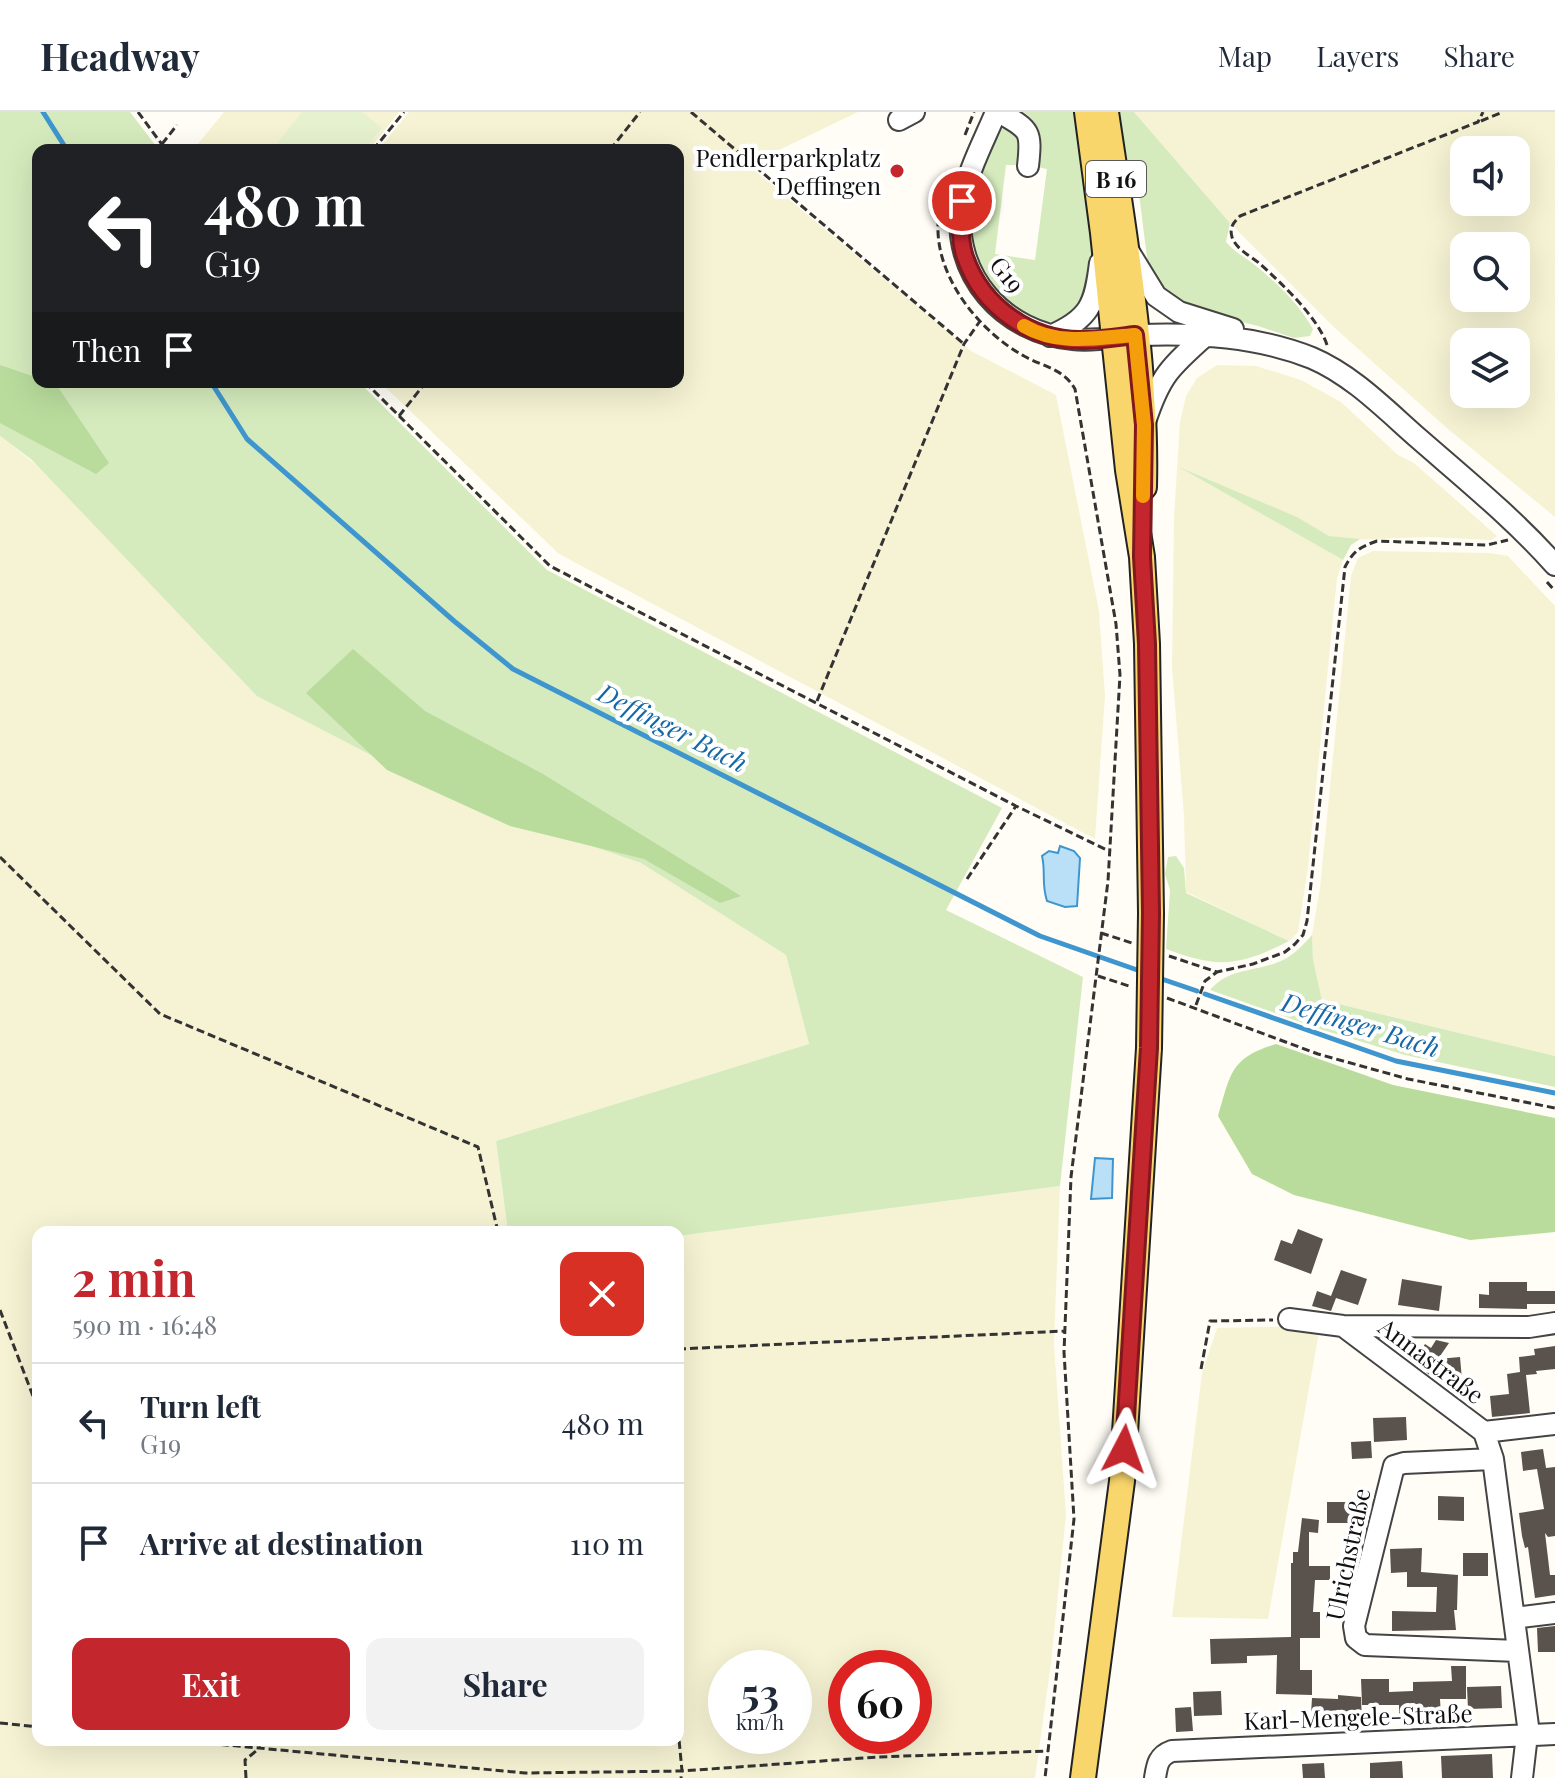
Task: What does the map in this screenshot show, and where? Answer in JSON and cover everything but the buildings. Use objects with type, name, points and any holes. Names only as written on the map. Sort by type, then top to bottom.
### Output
[{"type":"main road","name":"B 16","points":[[1083,1778],[1122,1481],[1149,1048],[1151,913],[1147,644],[1142,557],[1144,425],[1103,233],[1087,112]]},
{"type":"main road","name":"B 16","points":[[1106,112],[1126,246],[1124,336],[1128,470],[1142,557]]},
{"type":"street","points":[[997,112],[1024,126],[1031,141],[1028,166]]},
{"type":"street","name":"G19","points":[[997,112],[962,201],[961,227],[964,255],[976,282],[992,303],[1027,328],[1050,336],[1084,340],[1124,336],[1205,336],[1258,342]]},
{"type":"street","points":[[1050,336],[1068,329],[1081,319],[1096,298],[1103,233]]},
{"type":"street","points":[[1126,246],[1156,296],[1179,312],[1314,359],[1365,391],[1523,529],[1555,565]]},
{"type":"street","points":[[1144,425],[1166,372],[1205,336]]},
{"type":"street","name":"Annastraße","points":[[1289,1319],[1343,1326],[1484,1432],[1493,1459],[1528,1726],[1522,1778]]},
{"type":"street","points":[[1343,1326],[1529,1327],[1555,1323]]},
{"type":"street","points":[[1484,1432],[1555,1424]]},
{"type":"street","name":"Ulrichstraße","points":[[1493,1459],[1394,1466],[1354,1626],[1356,1638],[1365,1645],[1518,1651]]},
{"type":"street","points":[[1514,1618],[1555,1613]]},
{"type":"street","name":"Karl-Mengele-Straße","points":[[1155,1778],[1157,1764],[1163,1754],[1236,1747],[1555,1734]]},
{"type":"path","points":[[138,112],[162,144],[177,125]]},
{"type":"path","points":[[378,144],[404,112]]},
{"type":"path","points":[[615,144],[640,112]]},
{"type":"path","points":[[691,112],[964,344]]},
{"type":"path","points":[[963,141],[974,112]]},
{"type":"path","points":[[1478,122],[1483,112]]},
{"type":"path","points":[[1337,373],[1317,325],[1288,291],[1237,246],[1230,234],[1232,224],[1240,216],[1503,112]]},
{"type":"path","points":[[948,184],[938,227],[944,264],[962,299],[997,339],[1025,357],[1060,371],[1075,389],[1116,624],[1120,675],[1111,852],[1071,1177],[1065,1387],[1074,1519],[1045,1778]]},
{"type":"path","points":[[817,701],[964,344],[980,321]]},
{"type":"path","points":[[371,388],[550,566],[1111,852]]},
{"type":"path","points":[[399,416],[421,388]]},
{"type":"path","points":[[1196,1006],[1205,981],[1217,972],[1253,964],[1285,952],[1303,935],[1345,567],[1352,554],[1360,547],[1377,541],[1487,545],[1510,540],[1523,529]]},
{"type":"path","points":[[967,879],[1016,806]]},
{"type":"path","points":[[0,857],[160,1014],[478,1147],[497,1226]]},
{"type":"path","points":[[1101,933],[1145,947]]},
{"type":"path","points":[[1159,952],[1217,972]]},
{"type":"path","points":[[1097,976],[1139,989]]},
{"type":"path","points":[[1167,998],[1196,1006],[1318,1054],[1408,1079],[1555,1108]]},
{"type":"path","points":[[0,1310],[32,1393]]},
{"type":"path","points":[[1201,1369],[1210,1321],[1289,1319]]},
{"type":"path","points":[[684,1349],[1065,1331]]},
{"type":"path","points":[[0,1723],[32,1726]]},
{"type":"path","points":[[248,1746],[525,1773],[682,1771],[878,1757],[1048,1751]]},
{"type":"path","points":[[680,1746],[681,1778]]},
{"type":"path","points":[[246,1778],[245,1760],[261,1747]]},
{"type":"shaded area","points":[[224,112],[399,112],[374,144],[198,144]]},
{"type":"shaded area","points":[[409,112],[858,112],[748,165],[971,351],[1056,395],[1099,611],[1105,696],[1095,839],[559,554],[386,388],[684,388],[684,144],[383,144]]},
{"type":"shaded area","points":[[1134,112],[1555,112],[1555,517],[1448,429],[1337,330],[1230,223]]},
{"type":"shaded area","points":[[1217,365],[1256,366],[1301,380],[1341,402],[1398,455],[1414,463],[1497,536],[1492,540],[1427,537],[1352,540],[1329,536],[1296,517],[1188,471],[1343,560],[1337,578],[1308,867],[1298,932],[1289,941],[1186,892],[1184,816],[1172,667],[1174,517],[1180,422],[1186,396],[1197,378]]},
{"type":"shaded area","points":[[0,436],[460,801],[641,863],[786,955],[809,1044],[496,1141],[507,1226],[32,1226],[32,1746],[684,1746],[684,1235],[1060,1186],[1054,1344],[1066,1515],[1051,1663],[1035,1778],[0,1778]]},
{"type":"shaded area","points":[[1373,551],[1508,556],[1555,606],[1555,1056],[1322,1000],[1313,960],[1312,935],[1320,888],[1351,576],[1358,558]]},
{"type":"shaded area","points":[[1313,1326],[1319,1332],[1268,1619],[1172,1617],[1202,1373],[1217,1328]]},
{"type":"green space","points":[[0,112],[130,112],[154,144],[32,144],[32,388],[365,388],[547,570],[1002,808],[946,910],[1083,977],[1060,1186],[684,1235],[684,1226],[507,1226],[496,1141],[809,1044],[786,955],[641,863],[460,801],[257,696],[32,460],[0,436]]},
{"type":"green space","points":[[302,112],[362,112],[382,128],[369,144],[277,144]]},
{"type":"green space","points":[[1024,112],[1081,112],[1090,169],[1093,283],[1078,309],[1060,320],[1040,321],[1020,312],[1002,296],[986,275],[975,251],[971,213],[979,177],[998,131],[1012,129],[1018,132],[1020,142],[1017,165],[1006,165],[995,254],[1035,260],[1047,169],[1037,167],[1039,130]]},
{"type":"green space","points":[[1119,112],[1134,112],[1230,223],[1226,242],[1288,295],[1313,329],[1310,336],[1294,338],[1190,309],[1157,285],[1148,265],[1139,194],[1126,157]]},
{"type":"green space","points":[[0,365],[32,376],[32,388],[59,388],[109,463],[96,474],[0,423]]},
{"type":"green space","points":[[1179,467],[1297,517],[1329,536],[1360,539],[1351,545],[1343,560]]},
{"type":"green space","points":[[353,649],[425,711],[543,774],[741,896],[720,903],[644,859],[510,826],[387,770],[306,693]]},
{"type":"green space","points":[[1176,856],[1184,868],[1186,893],[1289,941],[1256,956],[1229,962],[1200,960],[1166,949],[1170,890],[1165,874],[1168,857]]},
{"type":"green space","points":[[1312,935],[1313,960],[1322,1000],[1555,1056],[1555,1087],[1405,1055],[1210,990],[1224,978],[1286,958]]},
{"type":"green space","points":[[1276,1044],[1393,1085],[1555,1118],[1555,1232],[1470,1240],[1294,1195],[1252,1174],[1218,1116],[1235,1069],[1249,1055]]},
{"type":"water","points":[[1060,846],[1074,851],[1080,858],[1077,906],[1065,907],[1047,901],[1042,856],[1049,851],[1058,853]]},
{"type":"water","points":[[1095,1158],[1113,1159],[1112,1198],[1091,1199]]},
{"type":"waterway","name":"Deffinger Bach","points":[[43,112],[63,144]]},
{"type":"waterway","name":"Deffinger Bach","points":[[215,388],[247,439],[513,669],[1040,936],[1143,972]]},
{"type":"waterway","name":"Deffinger Bach","points":[[1156,977],[1197,991]]},
{"type":"waterway","name":"Deffinger Bach","points":[[1205,994],[1396,1061],[1555,1093]]},
{"type":"slow traffic","points":[[1024,326],[1050,336],[1071,339],[1135,335],[1144,425],[1143,496]]},
{"type":"place","name":"Pendlerparkplatz Deffingen","points":[[897,171]]},
{"type":"route","points":[[962,201],[964,255],[976,282],[992,303],[1027,328],[1050,336],[1084,340],[1135,335],[1144,425],[1142,557],[1147,644],[1151,913],[1149,1048],[1124,1449]]}]
